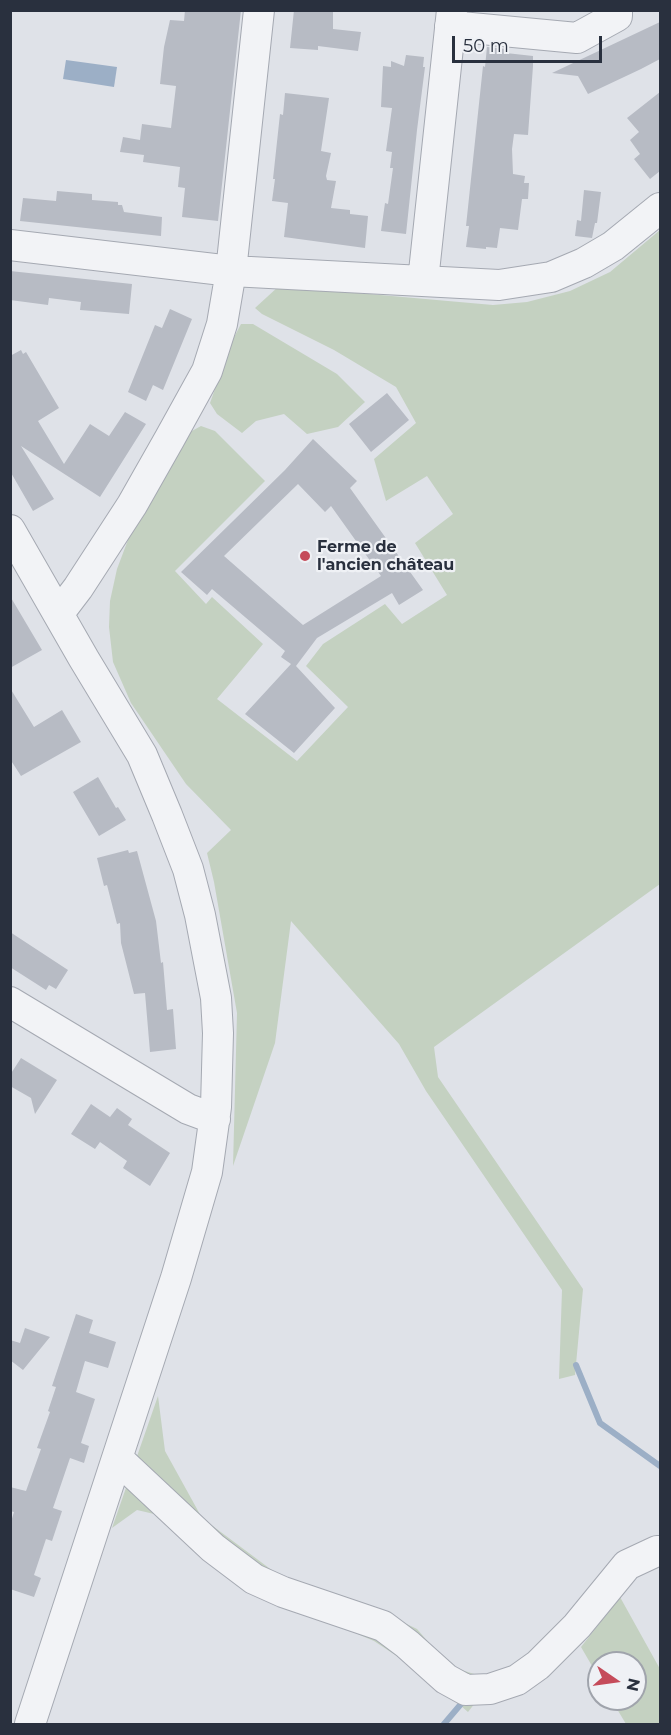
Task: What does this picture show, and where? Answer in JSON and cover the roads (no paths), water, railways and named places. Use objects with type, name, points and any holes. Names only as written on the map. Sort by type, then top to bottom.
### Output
[{"type":"street","points":[[59,614],[132,505],[207,371],[222,324],[231,271],[259,10]]},
{"type":"street","points":[[423,280],[451,18],[577,38],[622,12]]},
{"type":"street","points":[[10,245],[231,271],[499,285],[551,277],[584,263],[613,246],[660,208]]},
{"type":"street","points":[[10,530],[84,660],[142,755],[188,869],[200,915],[216,998],[218,1034],[215,1119],[207,1172],[176,1278],[30,1725]]},
{"type":"street","points":[[10,1002],[188,1109],[215,1119]]},
{"type":"street","points":[[118,1459],[213,1548],[255,1580],[382,1626],[447,1679],[466,1690],[490,1689],[517,1680],[538,1665],[577,1626],[627,1565],[648,1554],[660,1551]]},
{"type":"water","points":[[66,60],[117,67],[114,87],[63,79]]},
{"type":"waterway","points":[[576,1365],[600,1423],[660,1466]]},
{"type":"waterway","points":[[444,1724],[461,1704]]},
{"type":"place","name":"Ferme de l'ancien château","points":[[305,556]]}]
